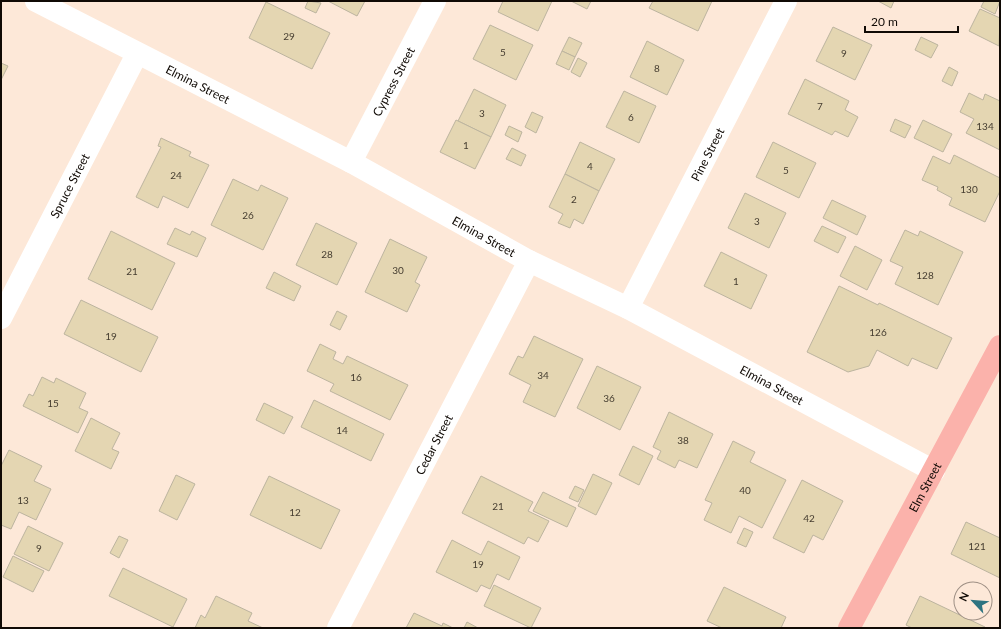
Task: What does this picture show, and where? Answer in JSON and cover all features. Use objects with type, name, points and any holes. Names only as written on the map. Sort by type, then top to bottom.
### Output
[{"type":"main road","name":"Elm Street","points":[[848,628],[1000,346]]},
{"type":"street","name":"Elmina Street","points":[[36,1],[137,54],[352,162],[529,261],[628,308],[934,470]]},
{"type":"street","name":"Cypress Street","points":[[352,162],[435,1]]},
{"type":"street","name":"Pine Street","points":[[628,308],[786,1]]},
{"type":"street","name":"Spruce Street","points":[[1,318],[137,54]]},
{"type":"street","name":"Cedar Street","points":[[338,628],[529,261]]},
{"type":"building","points":[[308,1],[321,3],[316,13],[305,8]]},
{"type":"building","points":[[328,1],[365,1],[357,16]]},
{"type":"building","points":[[503,1],[552,1],[538,31],[498,12]]},
{"type":"building","points":[[571,1],[591,1],[587,9]]},
{"type":"building","points":[[653,1],[712,1],[698,31],[649,8]]},
{"type":"building","points":[[878,1],[894,1],[891,8]]},
{"type":"building","points":[[984,1],[1000,1],[995,14],[981,7]]},
{"type":"building","points":[[266,2],[330,33],[312,69],[249,38]]},
{"type":"building","points":[[980,9],[1000,18],[999,46],[969,31]]},
{"type":"building","points":[[490,25],[533,45],[516,80],[473,59]]},
{"type":"building","points":[[833,27],[872,45],[855,80],[816,61]]},
{"type":"building","points":[[569,37],[582,43],[575,57],[562,51]]},
{"type":"building","points":[[921,37],[938,45],[931,58],[915,50]]},
{"type":"building","points":[[647,41],[684,60],[667,95],[630,77]]},
{"type":"building","points":[[562,51],[575,57],[569,70],[556,64]]},
{"type":"building","points":[[578,58],[587,63],[580,77],[571,72]]},
{"type":"building","points":[[1,63],[8,66],[1,80]]},
{"type":"building","points":[[949,67],[958,72],[952,86],[942,81]]},
{"type":"building","points":[[805,79],[849,101],[845,110],[858,117],[848,137],[835,131],[832,135],[788,114]]},
{"type":"building","points":[[474,89],[506,105],[491,137],[458,121]]},
{"type":"building","points":[[624,91],[656,106],[639,143],[606,127]]},
{"type":"building","points":[[969,93],[983,100],[985,94],[1000,101],[1000,150],[966,133],[974,119],[960,112]]},
{"type":"building","points":[[532,112],[543,117],[536,133],[525,127]]},
{"type":"building","points":[[895,119],[911,126],[905,138],[890,131]]},
{"type":"building","points":[[456,120],[491,137],[475,169],[440,152]]},
{"type":"building","points":[[923,120],[952,134],[943,152],[914,138]]},
{"type":"building","points":[[509,126],[522,132],[518,142],[505,135]]},
{"type":"building","points":[[161,138],[191,152],[189,156],[209,165],[188,208],[163,196],[158,208],[136,197],[161,147],[158,146]]},
{"type":"building","points":[[580,142],[615,159],[599,191],[565,174]]},
{"type":"building","points":[[773,142],[816,163],[799,198],[756,177]]},
{"type":"building","points":[[512,148],[526,155],[521,166],[506,159]]},
{"type":"building","points":[[954,155],[1000,178],[1000,191],[985,222],[949,205],[952,198],[937,190],[938,187],[922,180],[933,156],[950,164]]},
{"type":"building","points":[[565,174],[599,191],[583,224],[574,219],[570,228],[558,223],[563,214],[549,207]]},
{"type":"building","points":[[233,179],[258,191],[261,185],[288,198],[263,250],[211,225]]},
{"type":"building","points":[[745,193],[786,213],[769,248],[728,228]]},
{"type":"building","points":[[832,200],[866,216],[857,235],[823,218]]},
{"type":"building","points":[[316,223],[357,243],[337,285],[296,265]]},
{"type":"building","points":[[822,226],[846,237],[838,253],[814,241]]},
{"type":"building","points":[[175,228],[190,235],[192,231],[206,238],[197,257],[167,244]]},
{"type":"building","points":[[905,230],[918,236],[920,231],[963,252],[938,305],[895,284],[903,267],[890,261]]},
{"type":"building","points":[[111,231],[175,263],[152,310],[88,279]]},
{"type":"building","points":[[390,239],[427,257],[415,282],[420,285],[407,312],[365,292]]},
{"type":"building","points":[[855,246],[882,260],[867,290],[840,276]]},
{"type":"building","points":[[721,252],[767,275],[751,309],[704,286]]},
{"type":"building","points":[[274,272],[301,286],[294,301],[266,288]]},
{"type":"building","points":[[839,286],[878,305],[879,303],[952,338],[937,369],[912,358],[908,366],[877,350],[869,366],[848,372],[807,352]]},
{"type":"building","points":[[81,300],[158,337],[141,372],[64,334]]},
{"type":"building","points":[[337,311],[347,316],[340,330],[330,325]]},
{"type":"building","points":[[534,336],[583,359],[555,417],[523,402],[531,385],[509,374],[518,356],[523,358]]},
{"type":"building","points":[[320,344],[336,352],[333,359],[343,364],[347,356],[408,385],[390,420],[330,391],[334,384],[307,371]]},
{"type":"building","points":[[597,366],[641,387],[620,430],[577,408]]},
{"type":"building","points":[[42,377],[54,383],[56,378],[86,393],[79,408],[88,412],[78,433],[23,406],[29,394],[33,396]]},
{"type":"building","points":[[314,400],[384,434],[371,461],[301,427]]},
{"type":"building","points":[[264,403],[293,417],[284,434],[256,420]]},
{"type":"building","points":[[669,412],[713,434],[697,468],[679,460],[675,468],[657,459],[661,451],[653,447]]},
{"type":"building","points":[[91,418],[120,433],[112,449],[119,452],[111,469],[75,451]]},
{"type":"building","points":[[733,441],[755,452],[750,462],[786,480],[762,528],[739,516],[731,533],[704,520],[712,503],[705,500]]},
{"type":"building","points":[[633,446],[653,456],[639,485],[619,475]]},
{"type":"building","points":[[9,450],[42,466],[34,481],[51,489],[36,520],[19,512],[11,529],[1,525],[1,466]]},
{"type":"building","points":[[593,474],[612,483],[596,515],[578,506]]},
{"type":"building","points":[[176,475],[195,484],[177,520],[159,511]]},
{"type":"building","points":[[269,476],[340,510],[321,549],[250,515]]},
{"type":"building","points":[[481,476],[533,502],[528,511],[549,521],[538,542],[528,537],[524,544],[462,513]]},
{"type":"building","points":[[802,480],[843,501],[823,540],[813,535],[804,553],[773,538]]},
{"type":"building","points":[[575,486],[584,490],[578,502],[569,498]]},
{"type":"building","points":[[543,492],[576,508],[567,527],[533,511]]},
{"type":"building","points":[[966,522],[1000,538],[1000,578],[951,554]]},
{"type":"building","points":[[28,526],[63,543],[49,571],[14,554]]},
{"type":"building","points":[[744,528],[753,532],[746,547],[737,543]]},
{"type":"building","points":[[119,536],[128,540],[119,558],[110,553]]},
{"type":"building","points":[[452,540],[481,555],[488,541],[520,557],[509,580],[497,574],[490,589],[481,585],[477,592],[436,572]]},
{"type":"building","points":[[13,556],[44,571],[33,592],[3,577]]},
{"type":"building","points":[[123,568],[187,599],[173,627],[109,596]]},
{"type":"building","points":[[494,585],[541,608],[531,628],[484,606]]},
{"type":"building","points":[[724,587],[786,617],[781,628],[722,628],[707,621]]},
{"type":"building","points":[[216,596],[252,613],[248,621],[263,628],[195,628],[201,615],[205,618]]},
{"type":"building","points":[[920,596],[953,612],[953,621],[972,621],[985,628],[912,628],[906,625]]},
{"type":"building","points":[[414,613],[442,626],[443,623],[453,628],[406,628]]},
{"type":"building","points":[[467,622],[478,628],[464,628]]}]
